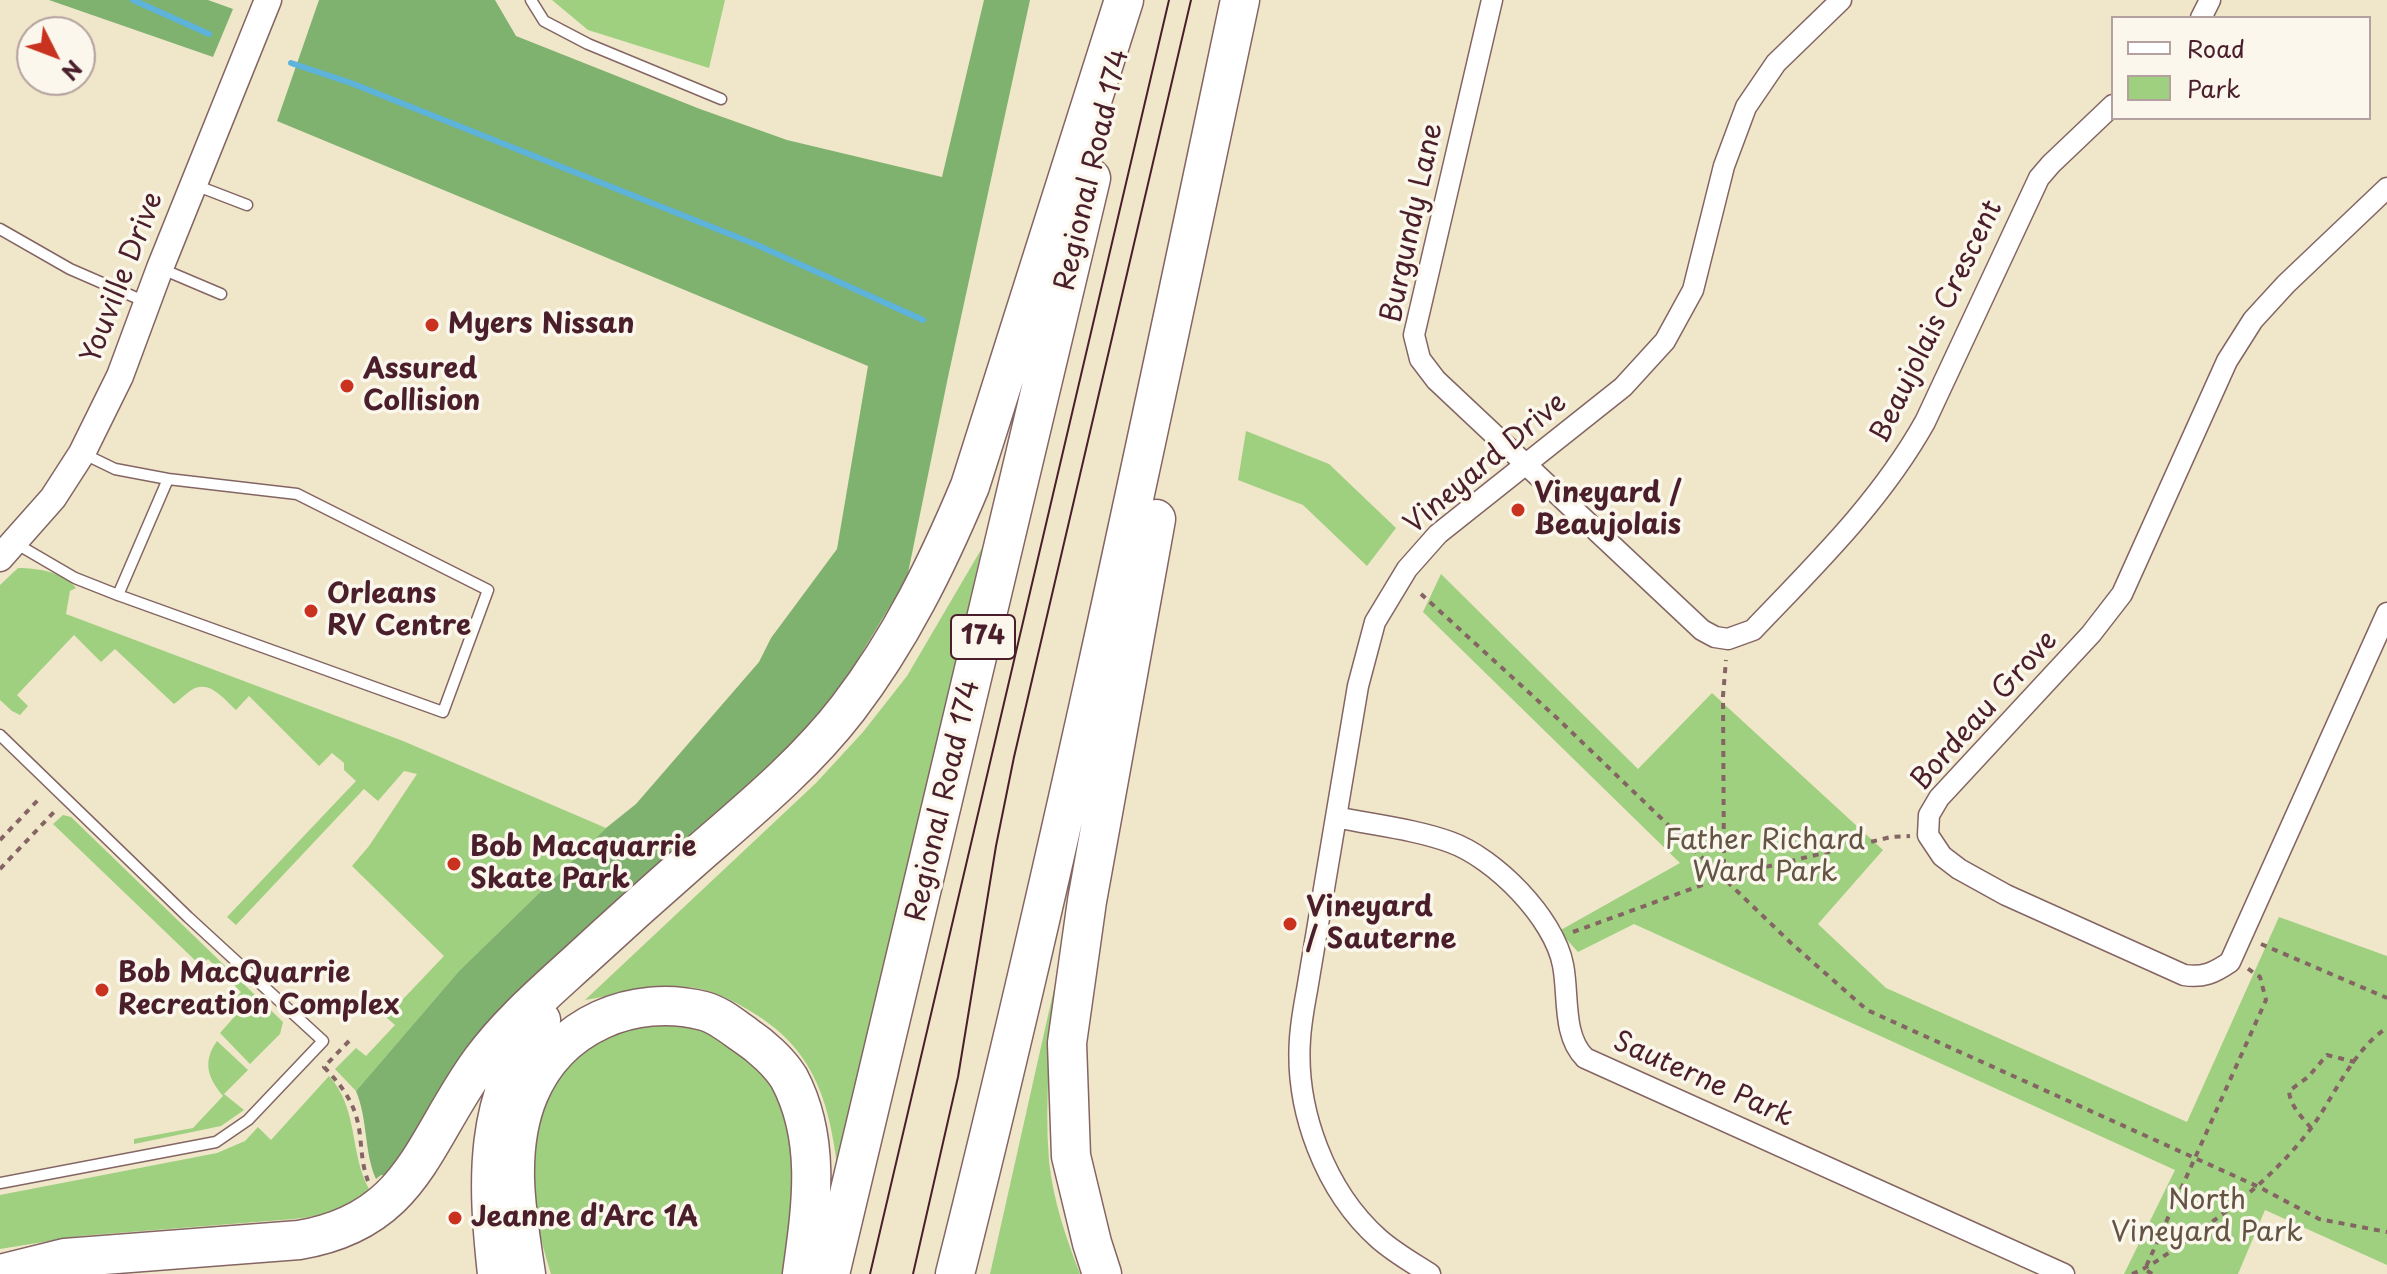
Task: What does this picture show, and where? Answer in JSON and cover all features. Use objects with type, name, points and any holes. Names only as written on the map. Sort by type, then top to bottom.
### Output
[{"type":"highway","points":[[0,1274],[65,1258],[299,1240],[326,1236],[362,1221],[388,1200],[410,1174],[468,1081],[503,1035],[595,947],[797,765],[847,710],[913,609],[943,550],[970,486],[1124,0]]},
{"type":"highway","name":"Regional Road 174","points":[[830,1274],[1133,0]]},
{"type":"highway","points":[[955,1274],[990,1136],[1110,614],[1240,0]]},
{"type":"highway","points":[[1102,1274],[1071,1156],[1067,1043],[1072,997],[1247,0]]},
{"type":"highway","points":[[497,1274],[491,1216],[492,1146],[504,1085],[524,1043],[595,947]]},
{"type":"highway","points":[[526,1274],[514,1172],[518,1130],[529,1095],[545,1065],[568,1041],[618,1012],[650,1005],[707,1012],[760,1046],[787,1076],[802,1109],[810,1145],[813,1183],[802,1274]]},
{"type":"highway","points":[[962,1274],[990,1136]]},
{"type":"street","name":"Youville Drive","points":[[7,550],[53,498],[82,453],[120,376],[268,0]]},
{"type":"street","name":"Burgundy Lane","points":[[1492,0],[1414,335],[1426,370],[1527,463]]},
{"type":"street","name":"Vineyard Drive","points":[[1430,1274],[1378,1238],[1345,1199],[1322,1160],[1305,1108],[1301,1083],[1300,1038],[1358,686],[1375,622],[1407,569],[1438,534],[1623,387],[1665,341],[1693,290],[1724,166],[1746,107],[1776,63],[1841,0]]},
{"type":"street","name":"Beaujolais Crescent","points":[[1728,639],[1753,630],[1869,506],[1925,422],[2039,178],[2111,107]]},
{"type":"street","name":"Bordeau Grove","points":[[2230,962],[2213,974],[2196,977],[2184,975],[1976,881],[1942,856],[1928,835],[1929,815],[1939,798],[2091,634],[2122,594],[2227,361],[2253,320],[2286,284],[2387,188]]},
{"type":"street","points":[[1527,463],[1702,630],[1728,639]]},
{"type":"street","points":[[2230,962],[2387,613]]},
{"type":"street","name":"Sauterne Park","points":[[1336,817],[1451,842],[1474,853],[1531,903],[1555,939],[1563,964],[1572,1041],[1585,1058],[2064,1274]]},
{"type":"lane","points":[[531,0],[544,21],[588,44],[721,99]]},
{"type":"lane","points":[[193,184],[247,205]]},
{"type":"lane","points":[[0,229],[70,269],[147,303]]},
{"type":"lane","points":[[160,268],[221,294]]},
{"type":"lane","points":[[7,550],[118,595],[443,712],[488,590],[297,494],[168,479],[115,469],[82,453]]},
{"type":"lane","points":[[118,595],[168,479]]},
{"type":"lane","points":[[0,735],[188,917],[323,1041],[248,1120],[216,1142],[0,1183]]},
{"type":"path","points":[[1421,594],[1558,719],[1791,943],[1867,1010],[2259,1187],[2319,1219],[2387,1232]]},
{"type":"path","points":[[1724,877],[1723,696],[1728,639]]},
{"type":"path","points":[[0,840],[39,799]]},
{"type":"path","points":[[1,865],[54,812]]},
{"type":"path","points":[[1555,939],[1724,877],[1891,837],[1928,835]]},
{"type":"path","points":[[2242,937],[2387,998]]},
{"type":"path","points":[[2145,1269],[2266,1000],[2260,977],[2245,966],[2230,962]]},
{"type":"path","points":[[2132,1274],[2145,1269],[2259,1187],[2278,1169],[2311,1128],[2355,1062],[2377,1034],[2387,1028]]},
{"type":"path","points":[[349,1041],[324,1067],[342,1086],[354,1107],[362,1161],[374,1189]]},
{"type":"path","points":[[2311,1128],[2296,1111],[2289,1091],[2308,1077],[2327,1055],[2355,1062]]},
{"type":"path","points":[[2145,1269],[2152,1274]]},
{"type":"green space","points":[[49,0],[208,0],[233,9],[213,57]]},
{"type":"green space","points":[[319,0],[495,0],[516,36],[700,109],[787,140],[942,177],[984,0],[1030,0],[907,578],[829,707],[386,1176],[376,1179],[356,1091],[459,971],[606,828],[636,804],[759,662],[771,638],[837,549],[868,366],[277,121]]},
{"type":"green space","points":[[552,0],[725,0],[709,68],[588,30]]},
{"type":"green space","points":[[1246,431],[1329,464],[1396,528],[1367,566],[1303,505],[1238,480]]},
{"type":"green space","points":[[982,548],[837,1164],[828,1115],[812,1073],[786,1038],[767,1022],[725,997],[688,987],[649,988],[585,1000],[816,783],[863,732],[907,676]]},
{"type":"green space","points":[[18,568],[50,572],[71,583],[76,588],[70,591],[66,614],[403,741],[606,828],[459,971],[356,1091],[335,1069],[356,1048],[366,1056],[395,1025],[386,1017],[444,956],[352,866],[417,774],[404,771],[378,801],[364,789],[236,925],[227,917],[356,781],[344,770],[344,763],[332,753],[319,766],[249,696],[236,710],[215,691],[203,687],[190,691],[174,704],[115,649],[101,662],[74,635],[17,695],[28,706],[20,715],[12,711],[0,700],[0,585]]},
{"type":"green space","points":[[1441,574],[1638,769],[1712,693],[1883,850],[1818,924],[1886,988],[2187,1122],[2279,917],[2387,956],[2387,1265],[2265,1210],[2238,1274],[2124,1274],[2175,1170],[1634,924],[1578,952],[1559,931],[1680,863],[1423,612]]},
{"type":"green space","points":[[63,815],[71,817],[283,1022],[280,1034],[250,1064],[220,1033],[235,1016],[227,1008],[241,992],[208,959],[201,966],[53,824]]},
{"type":"green space","points":[[1058,971],[1048,1089],[1049,1161],[1061,1219],[1080,1274],[990,1274]]},
{"type":"green space","points":[[659,1022],[695,1026],[756,1060],[795,1116],[794,1274],[551,1274],[537,1220],[533,1177],[534,1151],[547,1101],[558,1078],[573,1058],[593,1042],[616,1031]]},
{"type":"green space","points":[[217,1041],[248,1070],[224,1094],[244,1110],[221,1126],[134,1144],[134,1139],[193,1128],[223,1096],[214,1083],[208,1063]]},
{"type":"green space","points":[[329,1076],[339,1089],[350,1116],[369,1189],[344,1207],[294,1219],[80,1236],[0,1249],[0,1195],[217,1153],[245,1141],[258,1127],[271,1140]]},
{"type":"waterway","points":[[133,0],[209,34]]},
{"type":"waterway","points":[[291,63],[351,83],[757,245],[923,320]]},
{"type":"tram line","points":[[870,1274],[1169,0]]},
{"type":"tram line","points":[[913,1274],[958,1077],[1014,757],[1191,0]]},
{"type":"place","name":"Myers Nissan","points":[[432,325]]},
{"type":"place","name":"Assured Collision","points":[[347,386]]},
{"type":"place","name":"Vineyard / Beaujolais","points":[[1518,510]]},
{"type":"place","name":"Orleans RV Centre","points":[[311,611]]},
{"type":"place","name":"Bob Macquarrie Skate Park","points":[[454,864]]},
{"type":"place","name":"Vineyard / Sauterne","points":[[1290,924]]},
{"type":"place","name":"Bob MacQuarrie Recreation Complex","points":[[102,990]]},
{"type":"place","name":"Jeanne d'Arc 1A","points":[[455,1218]]},
{"type":"park label","name":"Father Richard Ward Park","points":[[1765,857]]},
{"type":"park label","name":"North Vineyard Park","points":[[2207,1217]]}]
